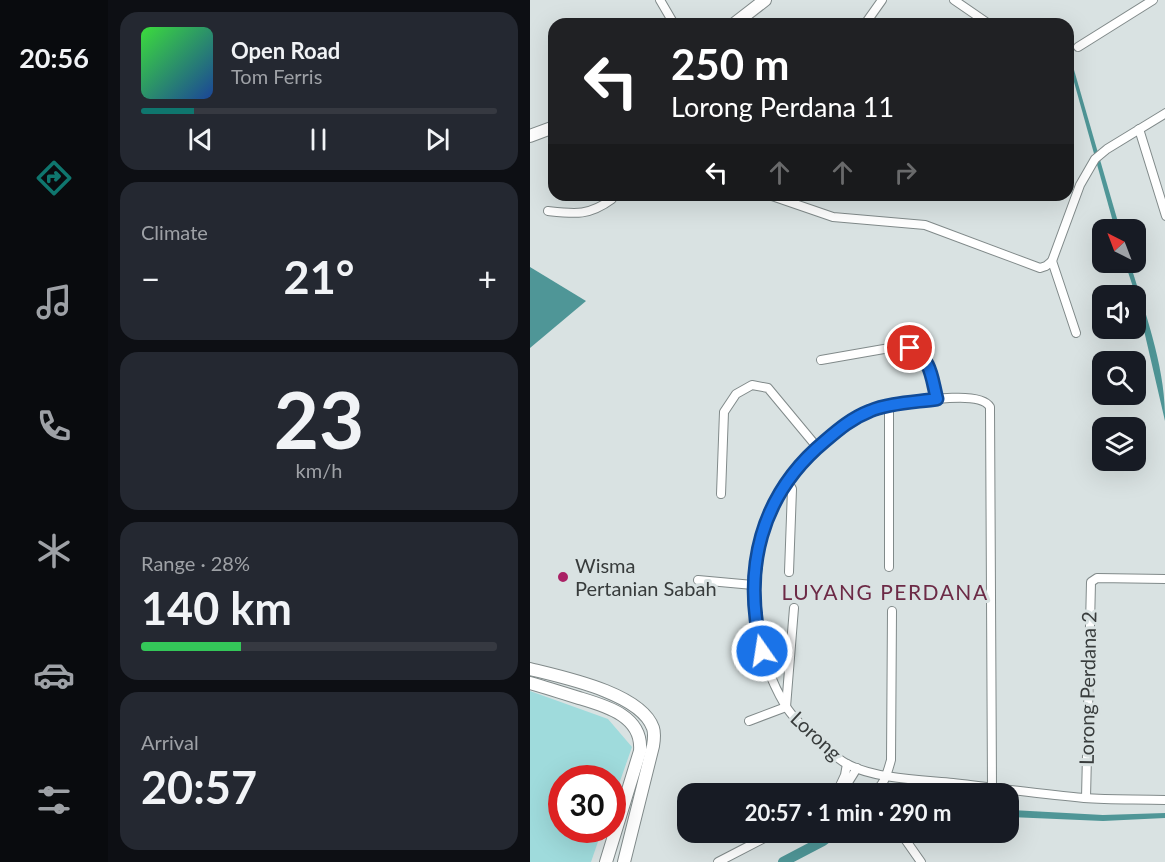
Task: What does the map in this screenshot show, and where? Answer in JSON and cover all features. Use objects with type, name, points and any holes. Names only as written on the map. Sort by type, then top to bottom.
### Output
[{"type":"street","points":[[660,0],[670,18]]},
{"type":"street","points":[[742,18],[765,0]]},
{"type":"street","points":[[869,18],[882,0]]},
{"type":"street","points":[[954,0],[980,18]]},
{"type":"street","points":[[1078,47],[1154,0]]},
{"type":"street","points":[[1074,200],[1080,184],[1095,159],[1166,113]]},
{"type":"street","points":[[530,136],[548,129]]},
{"type":"street","points":[[1139,129],[1166,216]]},
{"type":"street","points":[[548,211],[574,214],[594,211],[609,201]]},
{"type":"street","points":[[786,201],[833,217],[925,225],[1040,268],[1052,261]]},
{"type":"street","points":[[1074,201],[1052,261],[1076,333]]},
{"type":"street","points":[[821,360],[900,346],[910,348],[918,352],[928,364],[937,399]]},
{"type":"street","points":[[721,494],[724,412],[736,394],[752,385],[768,388],[817,447]]},
{"type":"street","name":"Lorong","points":[[950,783],[887,777],[847,765],[809,733],[786,706],[762,651],[755,623],[753,585],[759,544],[766,523],[787,480],[801,462],[845,424],[872,410],[937,399],[980,399],[987,402],[990,412],[992,783]]},
{"type":"street","points":[[889,407],[889,567]]},
{"type":"street","points":[[787,480],[792,489],[789,572]]},
{"type":"street","name":"Lorong Perdana 2","points":[[1086,798],[1091,582],[1093,579],[1166,579]]},
{"type":"street","points":[[698,580],[753,585]]},
{"type":"street","points":[[749,721],[786,706],[794,608]]},
{"type":"street","points":[[883,783],[887,777],[891,760],[892,611]]},
{"type":"street","points":[[530,669],[596,688],[623,699],[641,711],[653,728],[653,746],[624,862]]},
{"type":"street","points":[[530,683],[608,707],[628,719],[639,738],[640,751],[606,862]]},
{"type":"street","points":[[842,783],[847,765]]},
{"type":"street","points":[[848,783],[857,768]]},
{"type":"street","name":"Lorong","points":[[1019,790],[1086,798],[1166,800]]},
{"type":"street","points":[[718,862],[755,843]]},
{"type":"street","points":[[908,843],[921,862]]},
{"type":"shaded area","points":[[1074,70],[1117,219],[1112,219],[1074,82]]},
{"type":"shaded area","points":[[530,267],[586,301],[530,348]]},
{"type":"shaded area","points":[[1128,273],[1133,273],[1137,285],[1132,285]]},
{"type":"shaded area","points":[[1146,315],[1162,381],[1165,421],[1146,339]]},
{"type":"shaded area","points":[[530,691],[608,719],[632,747],[626,765],[548,765],[548,843],[598,843],[591,862],[530,862]]},
{"type":"shaded area","points":[[1019,811],[1103,815],[1165,813],[1165,818],[1103,821],[1019,817]]},
{"type":"waterway","points":[[783,862],[819,843]]},
{"type":"place","name":"Wisma Pertanian Sabah","points":[[563,577]]},
{"type":"district","name":"LUYANG PERDANA","points":[[885,593]]},
{"type":"route","points":[[762,651],[755,623],[753,585],[759,544],[766,523],[787,480],[801,462],[845,424],[872,410],[937,399],[928,364],[918,352],[910,348]]}]
